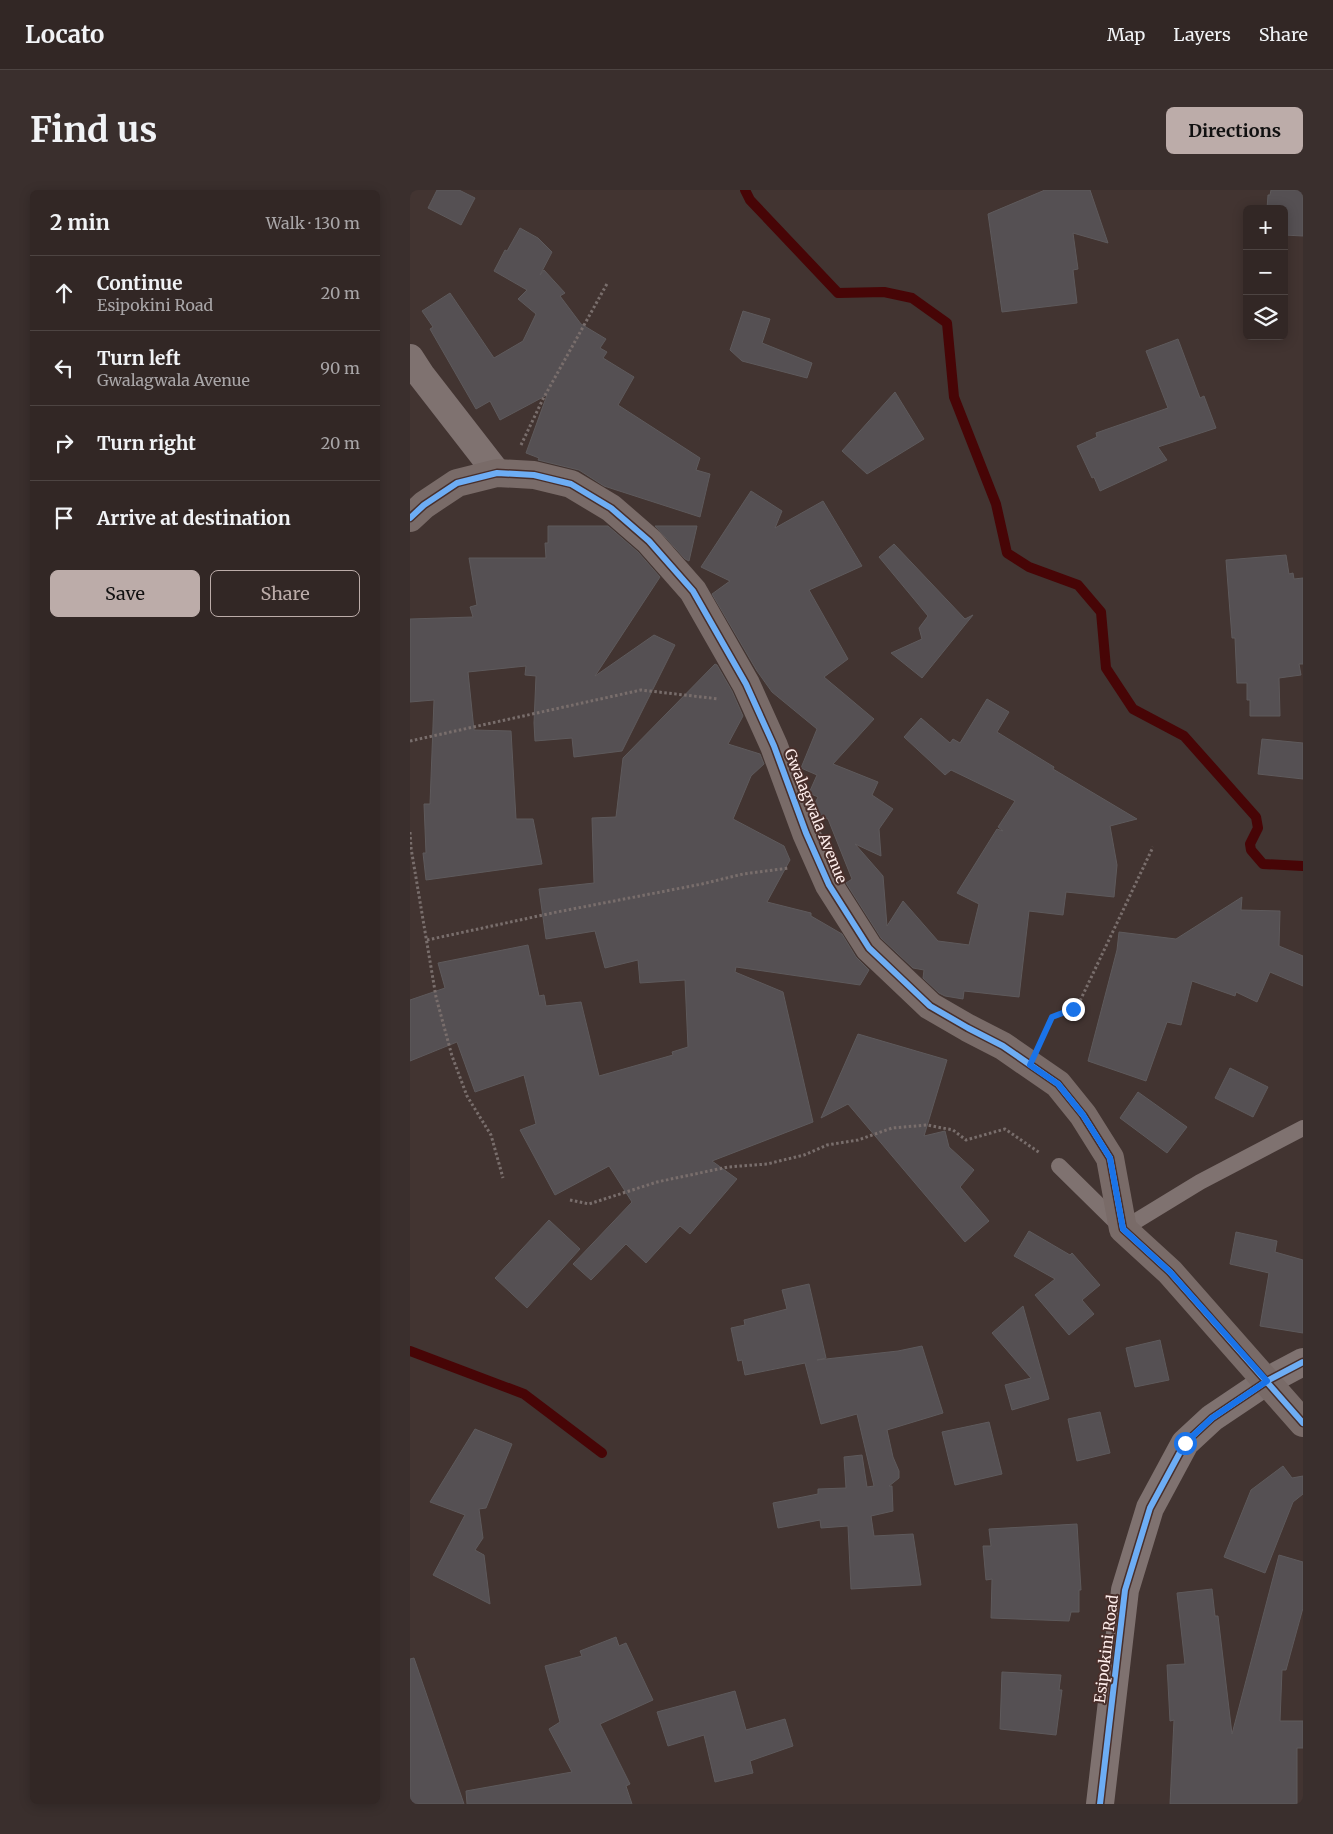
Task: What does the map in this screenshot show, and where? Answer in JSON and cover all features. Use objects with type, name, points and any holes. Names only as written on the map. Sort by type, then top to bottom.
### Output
[{"type":"street","points":[[410,358],[421,376],[502,473]]},
{"type":"street","name":"Gwalagwala Avenue","points":[[410,518],[424,505],[457,483],[502,473],[534,475],[571,484],[611,508],[649,541],[693,591],[746,684],[774,746],[806,833],[829,885],[869,948],[930,1006],[1003,1046],[1058,1084],[1083,1115],[1110,1158],[1123,1229]]},
{"type":"street","points":[[1123,1229],[1170,1272],[1303,1423]]},
{"type":"street","name":"Esipokini Road","points":[[1100,1804],[1125,1590],[1150,1508],[1185,1443],[1212,1418],[1267,1381],[1303,1362]]},
{"type":"lane","points":[[1059,1166],[1123,1229],[1200,1182],[1272,1142],[1303,1128]]},
{"type":"path","points":[[502,473],[608,282]]},
{"type":"path","points":[[410,741],[641,690],[755,702]]},
{"type":"path","points":[[410,832],[411,848],[436,997],[452,1056],[467,1096],[491,1135],[503,1178]]},
{"type":"path","points":[[1030,1065],[1052,1017],[1073,1009],[1079,1003],[1153,847]]},
{"type":"path","points":[[427,940],[743,874],[788,868],[818,858]]},
{"type":"path","points":[[570,1200],[589,1204],[657,1182],[728,1167],[767,1164],[804,1155],[827,1145],[858,1140],[892,1128],[928,1125],[953,1130],[966,1140],[1005,1129],[1059,1166]]},
{"type":"building","points":[[437,190],[459,190],[475,198],[461,225],[428,208]]},
{"type":"building","points":[[1045,190],[1090,190],[1108,243],[1073,233],[1078,269],[1073,270],[1077,303],[1002,312],[988,214]]},
{"type":"building","points":[[1271,190],[1303,190],[1303,236],[1288,235],[1288,205],[1267,205],[1268,195],[1270,195]]},
{"type":"building","points":[[520,228],[538,238],[552,252],[540,275],[544,270],[565,293],[560,296],[581,324],[606,339],[600,348],[607,352],[603,358],[634,377],[618,405],[700,458],[696,470],[710,474],[700,517],[604,486],[579,470],[538,460],[539,458],[526,453],[547,395],[500,420],[490,401],[476,409],[430,329],[433,327],[422,311],[450,293],[494,358],[523,341],[536,314],[518,299],[527,290],[494,271]]},
{"type":"building","points":[[743,311],[770,319],[762,343],[812,363],[807,378],[742,361],[730,350]]},
{"type":"building","points":[[1178,339],[1200,398],[1204,396],[1216,428],[1158,447],[1167,460],[1100,491],[1077,446],[1097,437],[1096,433],[1168,408],[1146,351]]},
{"type":"building","points":[[895,392],[924,439],[867,474],[842,451]]},
{"type":"building","points":[[751,491],[782,511],[775,528],[823,501],[862,566],[809,590],[848,659],[824,677],[874,719],[833,764],[878,782],[872,795],[893,809],[879,829],[881,856],[855,844],[883,876],[887,926],[903,901],[938,941],[969,945],[979,904],[957,893],[997,829],[1003,831],[998,827],[1015,801],[951,770],[945,775],[904,737],[921,718],[950,743],[953,739],[960,743],[987,699],[1009,712],[997,732],[1054,767],[1053,769],[1137,819],[1110,826],[1117,865],[1114,897],[1066,892],[1063,915],[1029,911],[1019,997],[964,991],[963,999],[939,993],[923,978],[924,970],[913,968],[881,938],[846,883],[852,879],[828,819],[815,813],[813,807],[818,797],[809,793],[817,775],[801,768],[817,729],[772,692],[757,671],[712,594],[730,581],[701,567]]},
{"type":"building","points":[[548,526],[608,526],[638,552],[660,577],[595,676],[654,635],[675,645],[622,751],[574,757],[572,738],[535,741],[536,676],[525,675],[526,666],[468,672],[474,730],[511,731],[516,819],[533,819],[542,864],[426,880],[423,853],[426,853],[424,804],[430,804],[434,700],[410,702],[410,619],[473,617],[470,607],[477,605],[469,558],[546,558],[545,543],[548,543]]},
{"type":"building","points":[[655,526],[697,526],[689,561],[685,559]]},
{"type":"building","points":[[894,544],[965,619],[973,615],[922,678],[891,653],[922,639],[919,628],[928,616],[879,557]]},
{"type":"building","points":[[1286,555],[1289,574],[1293,573],[1294,579],[1303,578],[1303,664],[1299,664],[1301,675],[1279,678],[1280,716],[1250,716],[1250,700],[1247,700],[1247,683],[1237,683],[1235,638],[1232,638],[1226,560]]},
{"type":"building","points":[[715,664],[732,691],[743,716],[728,744],[760,754],[764,764],[751,776],[733,819],[784,846],[790,860],[767,902],[811,913],[811,916],[842,934],[856,957],[869,970],[860,985],[736,967],[735,972],[783,992],[813,1122],[712,1161],[737,1179],[690,1234],[680,1226],[646,1263],[626,1244],[591,1280],[573,1264],[632,1202],[609,1166],[555,1195],[520,1130],[536,1124],[524,1075],[475,1092],[457,1042],[410,1061],[410,1000],[445,988],[438,963],[528,945],[539,996],[544,995],[546,1006],[581,1002],[599,1076],[673,1055],[672,1052],[688,1047],[685,980],[640,983],[638,960],[605,968],[595,931],[546,939],[539,889],[594,883],[592,818],[616,817],[623,758]]},
{"type":"building","points":[[1262,739],[1303,743],[1303,779],[1258,774]]},
{"type":"building","points":[[1242,897],[1241,910],[1280,911],[1279,946],[1303,956],[1303,986],[1270,972],[1257,1002],[1236,992],[1235,996],[1192,981],[1181,1025],[1167,1022],[1146,1081],[1088,1061],[1117,950],[1119,932],[1176,939]]},
{"type":"building","points":[[858,1034],[947,1060],[924,1136],[945,1131],[949,1147],[974,1170],[960,1187],[989,1221],[965,1242],[848,1104],[821,1118]]},
{"type":"building","points":[[1230,1068],[1268,1087],[1253,1117],[1215,1098]]},
{"type":"building","points":[[1138,1092],[1187,1127],[1167,1153],[1120,1118]]},
{"type":"building","points":[[549,1220],[580,1249],[527,1308],[495,1278]]},
{"type":"building","points":[[1029,1231],[1070,1255],[1072,1253],[1100,1285],[1082,1300],[1094,1314],[1069,1335],[1035,1295],[1055,1279],[1014,1256]]},
{"type":"building","points":[[1236,1232],[1277,1241],[1275,1252],[1303,1260],[1303,1333],[1260,1326],[1269,1273],[1230,1264]]},
{"type":"building","points":[[809,1284],[826,1358],[817,1360],[898,1351],[922,1346],[943,1413],[887,1430],[893,1457],[899,1471],[899,1478],[889,1486],[892,1486],[893,1511],[871,1516],[874,1536],[913,1534],[921,1585],[851,1589],[848,1526],[821,1528],[820,1520],[778,1528],[773,1503],[818,1494],[818,1489],[846,1488],[844,1457],[862,1455],[867,1487],[874,1486],[857,1414],[821,1424],[805,1363],[745,1375],[742,1360],[738,1361],[731,1328],[745,1325],[744,1320],[787,1309],[782,1290]]},
{"type":"building","points":[[1023,1306],[1049,1399],[1012,1410],[1005,1385],[1031,1378],[992,1333]]},
{"type":"building","points":[[1160,1340],[1169,1380],[1135,1387],[1126,1348]]},
{"type":"building","points":[[1100,1412],[1110,1453],[1077,1461],[1068,1419]]},
{"type":"building","points":[[989,1422],[1002,1474],[955,1485],[942,1432]]},
{"type":"building","points":[[475,1429],[512,1444],[486,1508],[479,1509],[483,1538],[475,1550],[484,1555],[490,1604],[433,1575],[465,1515],[430,1502]]},
{"type":"building","points":[[1283,1466],[1292,1478],[1303,1476],[1303,1494],[1293,1502],[1265,1573],[1224,1557],[1251,1490]]},
{"type":"building","points":[[1077,1524],[1081,1590],[1079,1590],[1079,1612],[1071,1612],[1069,1621],[991,1618],[992,1579],[986,1580],[983,1546],[991,1546],[989,1529]]},
{"type":"building","points":[[1279,1555],[1303,1562],[1303,1608],[1286,1670],[1282,1670],[1280,1721],[1303,1721],[1303,1748],[1297,1748],[1297,1804],[1170,1804],[1174,1720],[1170,1721],[1167,1665],[1185,1664],[1177,1593],[1212,1589],[1215,1616],[1218,1616],[1232,1734]]},
{"type":"building","points":[[616,1637],[619,1646],[626,1643],[653,1700],[600,1724],[630,1784],[626,1786],[632,1804],[467,1804],[466,1791],[572,1772],[549,1729],[560,1722],[545,1666],[582,1656],[580,1651]]},
{"type":"building","points":[[414,1658],[464,1804],[410,1804],[410,1659]]},
{"type":"building","points":[[1002,1672],[1061,1675],[1059,1690],[1062,1690],[1056,1735],[1000,1729]]},
{"type":"building","points":[[735,1691],[746,1730],[785,1719],[793,1746],[750,1761],[753,1773],[715,1782],[704,1735],[668,1746],[657,1712]]},
{"type":"waterway","points":[[745,190],[750,200],[838,293],[884,292],[912,298],[947,323],[954,397],[996,504],[1007,553],[1029,567],[1078,585],[1101,612],[1106,668],[1133,709],[1184,736],[1256,817],[1258,828],[1250,844],[1251,850],[1263,864],[1303,866]]},
{"type":"waterway","points":[[410,1351],[524,1394],[602,1453]]},
{"type":"cycle path","points":[[410,518],[424,505],[457,483],[497,473],[534,475],[571,484],[611,508],[649,541],[693,591],[746,684],[774,746],[806,833],[829,885],[869,948],[930,1006],[1003,1046],[1058,1084],[1083,1115],[1110,1158],[1123,1229],[1170,1272],[1303,1423]]},
{"type":"cycle path","points":[[1100,1804],[1125,1590],[1150,1508],[1185,1443],[1212,1418],[1267,1381],[1303,1362]]},
{"type":"route","points":[[1073,1009],[1052,1017],[1030,1065],[1058,1084],[1083,1115],[1110,1158],[1123,1229],[1170,1272],[1267,1381],[1212,1418],[1185,1443]]}]
